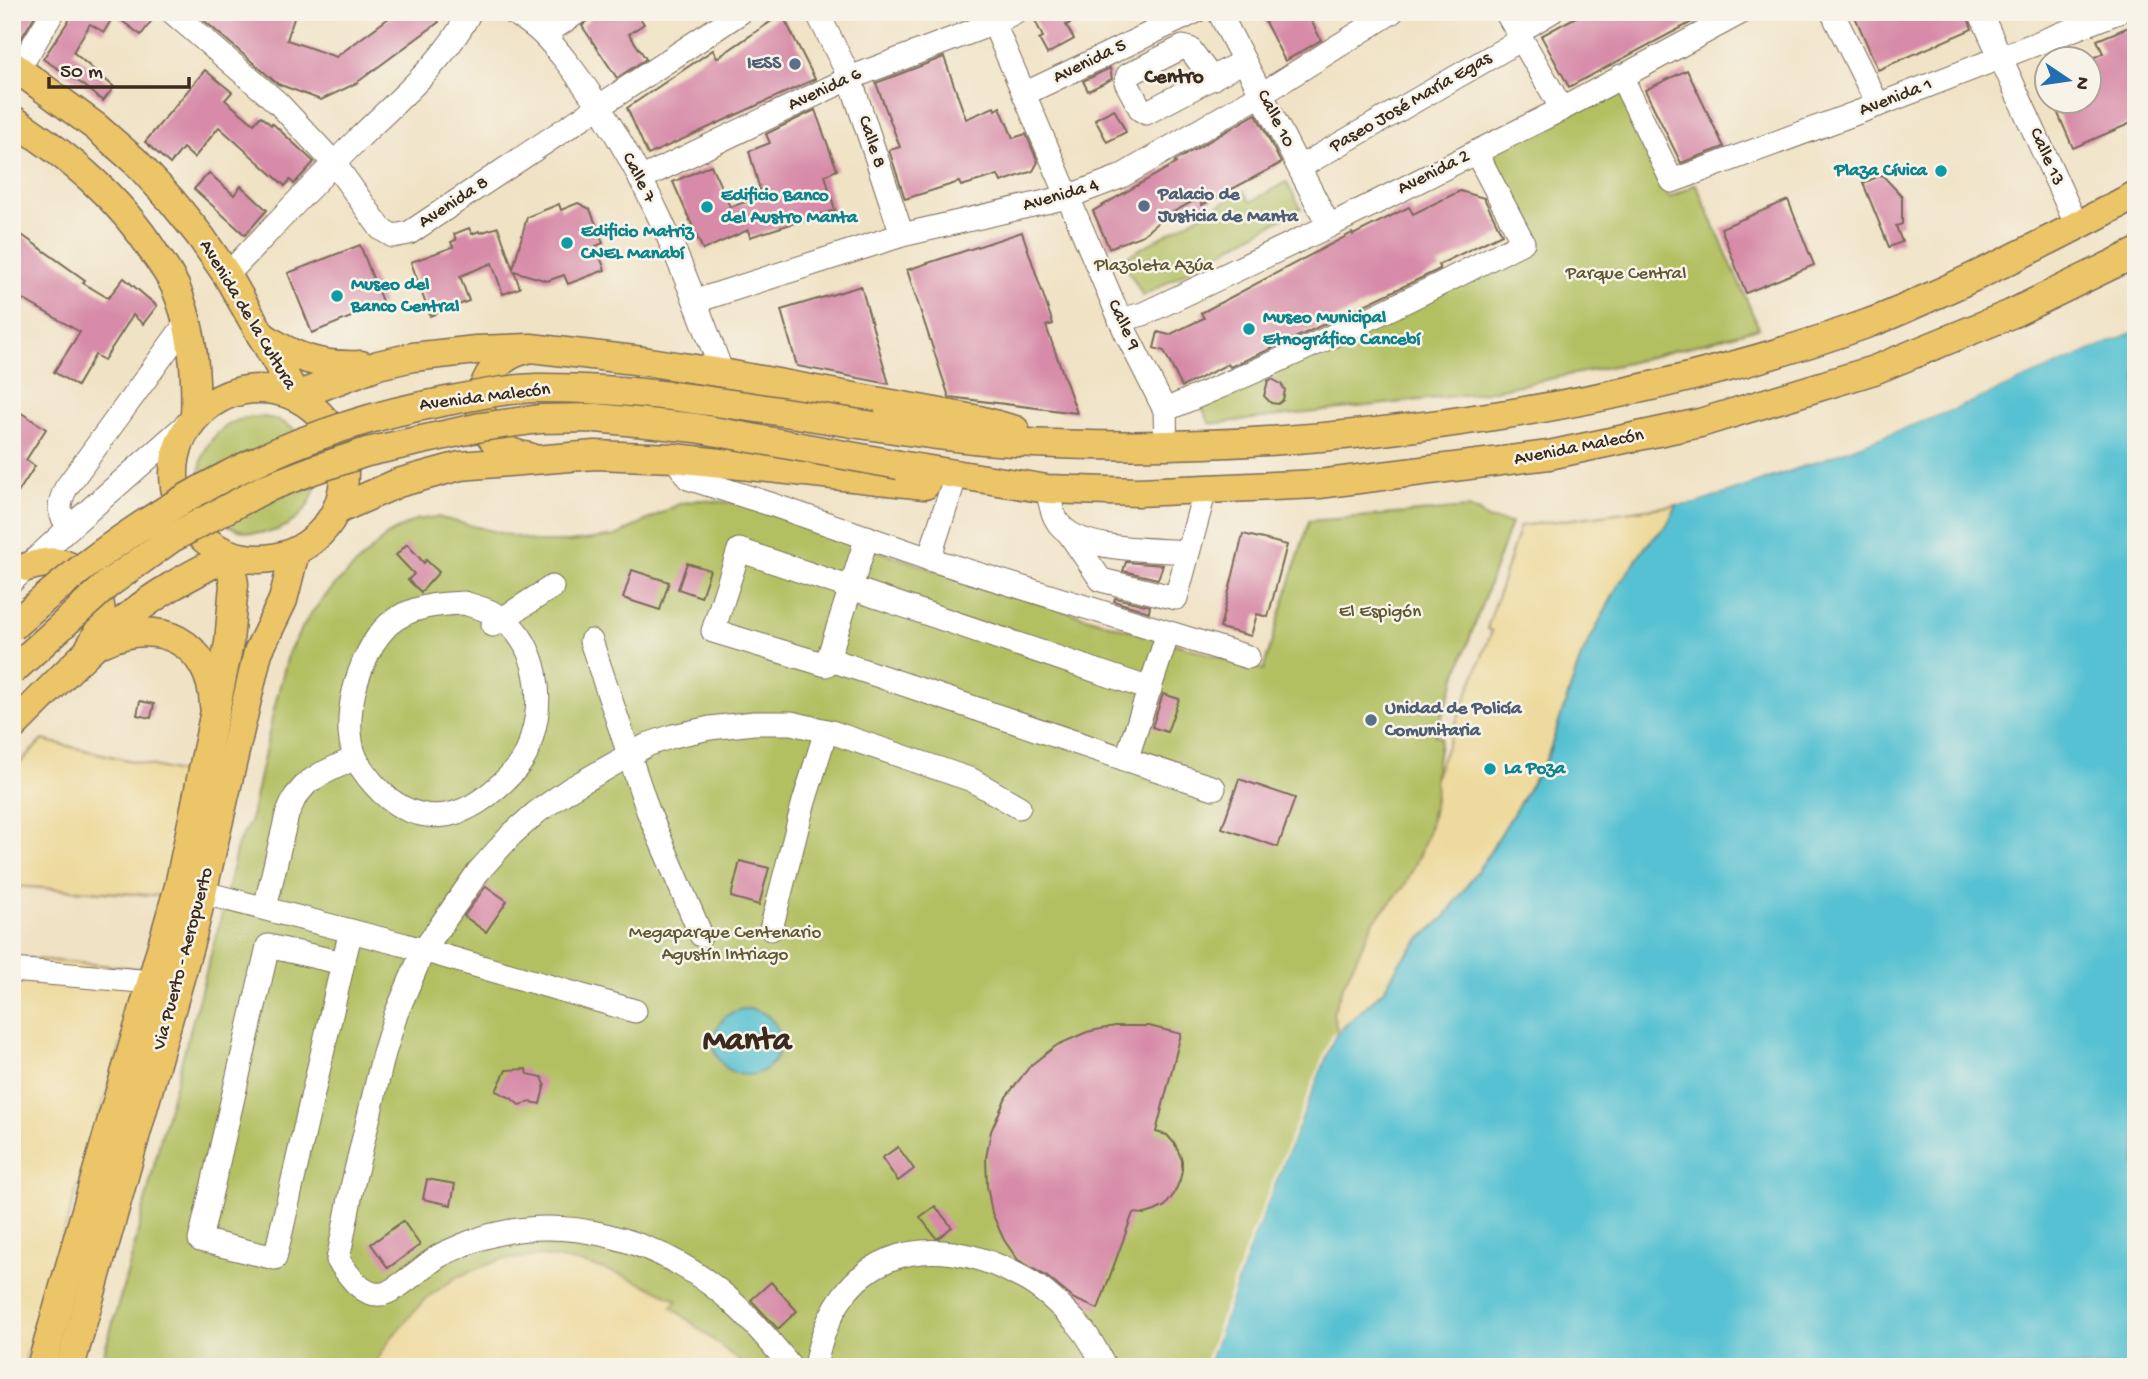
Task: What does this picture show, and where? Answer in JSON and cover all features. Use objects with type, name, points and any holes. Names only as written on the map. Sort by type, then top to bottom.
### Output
[{"type":"main road","name":"Avenida de la Cultura","points":[[15,71],[96,127],[136,162],[201,237],[227,275],[296,396]]},
{"type":"main road","points":[[12,120],[53,147],[90,177],[121,208],[174,284],[192,344],[196,378],[195,417]]},
{"type":"main road","name":"Avenida Malecón","points":[[12,627],[94,558],[141,524],[193,494],[252,462],[303,440],[400,410],[533,388],[592,389],[698,400],[982,440],[1166,446],[1294,440],[1433,426],[1561,405],[1663,384],[1769,356],[1872,322],[1977,276],[2136,195]]},
{"type":"main road","name":"Avenida Malecón","points":[[12,671],[108,584],[172,538],[264,489],[367,452],[481,427],[540,419],[596,418],[696,428],[1047,489],[1138,492],[1319,484],[1549,456],[1700,423],[1874,370],[2011,314],[2136,253]]},
{"type":"main road","points":[[259,334],[293,354],[317,363],[378,365]]},
{"type":"main road","name":"Avenida Malecón","points":[[296,396],[378,365],[413,357],[477,350],[531,348],[722,373],[979,420],[1058,443]]},
{"type":"main road","points":[[531,348],[513,353],[498,363],[487,377],[481,395],[481,414],[488,431],[499,445],[515,454],[533,458]]},
{"type":"main road","points":[[270,389],[296,396],[315,409],[330,425],[340,445],[344,467],[343,489],[337,510],[319,535],[295,552],[273,559],[251,560],[229,555],[198,535],[179,506],[173,471],[183,434],[195,417],[216,399],[242,390],[270,389]]},
{"type":"main road","name":"Avenida Malecón","points":[[337,510],[398,482],[460,466],[595,455],[675,458],[918,485],[952,487],[990,480]]},
{"type":"main road","name":"Via Puerto - Aeropuerto","points":[[70,1367],[191,889],[258,652],[283,600],[295,552]]},
{"type":"main road","points":[[14,726],[89,649],[135,611],[175,584],[229,555]]},
{"type":"main road","name":"Via Puerto - Aeropuerto","points":[[41,1367],[152,982],[191,889],[215,718],[233,615],[234,584],[229,555]]},
{"type":"main road","points":[[19,574],[43,562],[60,563],[76,570],[89,581],[98,597],[102,614],[99,631],[89,649]]},
{"type":"main road","points":[[89,649],[136,631],[179,640],[192,651],[209,673],[215,718]]},
{"type":"street","points":[[15,71],[53,12]]},
{"type":"street","name":"Avenida 8","points":[[172,12],[278,103],[334,163],[381,229],[386,233],[401,235],[409,233],[741,12]]},
{"type":"street","points":[[227,275],[432,65],[450,44],[470,12]]},
{"type":"street","name":"Calle 7","points":[[511,12],[545,34],[600,107],[640,179],[696,301],[722,373]]},
{"type":"street","points":[[545,34],[578,12]]},
{"type":"street","name":"Avenida 6","points":[[640,179],[850,78],[991,18],[1015,12]]},
{"type":"street","name":"Avenida 5","points":[[1024,94],[1195,12]]},
{"type":"street","name":"Calle 10","points":[[1219,12],[1329,226]]},
{"type":"street","name":"Avenida 4","points":[[696,301],[902,235],[1066,197],[1120,177],[1262,94],[1392,12]]},
{"type":"street","points":[[1506,12],[1562,108]]},
{"type":"street","name":"Paseo José María Egas","points":[[1300,167],[1520,36],[1551,12]]},
{"type":"street","name":"Avenida 2","points":[[1120,320],[1143,314],[1329,226],[1562,108],[1742,12]]},
{"type":"street","points":[[1832,12],[1878,105]]},
{"type":"street","name":"Calle 13","points":[[1980,12],[2077,226]]},
{"type":"street","name":"Avenida 1","points":[[1621,76],[1672,181],[2118,12]]},
{"type":"street","name":"Calle 8","points":[[826,15],[850,78],[902,235]]},
{"type":"street","name":"Calle 9","points":[[991,18],[1120,320],[1165,410],[1166,446]]},
{"type":"street","points":[[1212,79],[1244,61]]},
{"type":"street","points":[[1165,410],[1331,338],[1523,242],[1476,152]]},
{"type":"street","points":[[70,527],[62,519],[59,510],[60,499],[66,488],[187,322]]},
{"type":"street","points":[[19,574],[195,417]]},
{"type":"street","points":[[675,458],[688,478],[929,559],[1248,657]]},
{"type":"street","points":[[929,559],[952,487]]},
{"type":"street","points":[[1047,489],[1058,523],[1070,535],[1101,580],[1175,598],[1205,490]]},
{"type":"street","points":[[1070,535],[1109,546],[1188,552]]},
{"type":"street","points":[[867,537],[850,587],[826,665],[713,631],[739,550],[850,587],[1150,689]]},
{"type":"street","points":[[495,624],[552,587]]},
{"type":"street","points":[[464,603],[484,609],[495,624],[519,635],[535,674],[538,697],[535,725],[527,755],[509,777],[472,808],[454,814],[429,816],[404,810],[383,796],[355,758],[351,708],[358,674],[372,647],[390,624],[411,612],[434,604],[464,603]]},
{"type":"street","points":[[1126,760],[1168,633]]},
{"type":"street","points":[[591,641],[648,811],[701,935]]},
{"type":"street","points":[[828,659],[1213,788]]},
{"type":"street","points":[[791,1367],[762,1331],[727,1298],[684,1268],[635,1243],[588,1231],[523,1228],[495,1234],[440,1255],[393,1290],[372,1294],[362,1288],[338,1260],[353,1183],[396,1014],[423,951],[478,872],[512,834],[537,811],[559,797],[649,744],[673,736],[754,723],[791,723],[826,731],[972,780],[1019,807]]},
{"type":"street","points":[[771,929],[803,805],[826,731]]},
{"type":"street","points":[[265,908],[287,814],[295,797],[307,783],[355,758]]},
{"type":"street","points":[[191,889],[635,1010]]},
{"type":"street","points":[[343,963],[268,946],[200,1240],[275,1258],[351,931]]},
{"type":"street","points":[[12,970],[152,982]]},
{"type":"street","points":[[815,1367],[818,1347],[828,1319],[842,1296],[856,1281],[875,1266],[898,1255],[934,1250],[972,1256],[1026,1279],[1079,1324],[1105,1367]]},
{"type":"green space","name":"Parque Central","points":[[1619,85],[1669,198],[1696,184],[1759,328],[1628,363],[1481,393],[1210,424],[1201,405],[1385,317],[1542,249],[1487,154]]},
{"type":"green space","name":"Plazoleta Azúa","points":[[1286,182],[1301,208],[1143,296],[1122,259],[1244,191],[1250,202]]},
{"type":"green space","points":[[258,417],[280,421],[299,434],[312,453],[316,475],[312,497],[299,516],[280,529],[258,533],[236,529],[217,516],[204,497],[200,475],[204,453],[217,434],[236,421]]},
{"type":"green space","name":"Megaparque Centenario Agustín Intriago","points":[[699,500],[746,504],[968,582],[1263,670],[1309,521],[1468,508],[1487,519],[1511,523],[1435,735],[1441,737],[1434,779],[1436,791],[1428,833],[1404,887],[1374,921],[1343,986],[1333,1013],[1337,1028],[1335,1035],[1249,1248],[1207,1367],[100,1367],[131,1260],[163,1129],[222,914],[237,846],[250,822],[289,651],[309,616],[333,587],[387,535],[415,520],[437,517],[537,542],[569,542],[616,536],[679,504]]},
{"type":"sand","name":"La Poza","points":[[1677,505],[1667,525],[1647,545],[1581,657],[1547,758],[1487,857],[1444,918],[1418,941],[1400,962],[1384,990],[1335,1035],[1337,1028],[1333,1013],[1343,986],[1374,921],[1404,887],[1428,833],[1436,791],[1434,779],[1492,631],[1487,629],[1520,526]]},
{"type":"sand","points":[[42,740],[192,775],[164,896],[12,886],[12,771]]},
{"type":"sand","points":[[12,957],[144,969],[23,1367],[12,1367]]},
{"type":"sand","points":[[539,1256],[610,1271],[677,1300],[672,1307],[744,1367],[373,1367],[391,1338],[425,1299],[457,1277],[499,1260]]},
{"type":"water","points":[[2136,330],[2136,1367],[1207,1367],[1249,1248],[1335,1035],[1384,990],[1400,962],[1418,941],[1444,918],[1487,857],[1547,758],[1581,657],[1619,584],[1647,545],[1667,525],[1677,505],[1696,503],[1788,472],[1954,409]]},
{"type":"water","points":[[753,1009],[771,1018],[778,1029],[778,1055],[771,1066],[760,1073],[741,1075],[723,1066],[716,1055],[714,1036],[723,1018],[734,1011]]},
{"type":"pier","points":[[2136,327],[2136,330],[1954,409],[1696,503],[1677,505],[1675,502],[1695,499],[1815,458],[1952,405]]},
{"type":"pier","points":[[1337,1029],[1249,1248],[1207,1367],[1203,1367],[1246,1247],[1332,1034]]},
{"type":"building","points":[[12,12],[37,12],[15,49],[12,49]]},
{"type":"building","points":[[70,12],[158,12],[141,35],[114,15],[104,32],[90,24],[73,52],[114,87],[103,101],[43,59],[73,14]]},
{"type":"building","points":[[194,12],[296,12],[287,40],[336,57],[397,12],[432,12],[439,22],[355,84],[321,100],[278,84]]},
{"type":"building","points":[[597,12],[636,12],[644,24],[629,34],[646,59],[617,78],[582,26]]},
{"type":"building","points":[[1031,12],[1094,12],[1066,25],[1074,39],[1047,54],[1039,39],[1043,37]]},
{"type":"building","points":[[1260,12],[1307,12],[1321,40],[1285,61]]},
{"type":"building","points":[[1585,12],[1711,12],[1569,87],[1541,36]]},
{"type":"building","points":[[1853,12],[1966,12],[1972,29],[1878,70]]},
{"type":"building","points":[[782,14],[815,79],[648,155],[627,108],[713,50],[717,58]]},
{"type":"building","points":[[2136,24],[2136,121],[2073,148],[2059,116],[2102,116],[2103,53],[2097,40]]},
{"type":"building","points":[[944,57],[966,119],[1000,107],[1013,138],[1026,134],[1038,162],[1033,171],[1001,182],[998,175],[961,186],[959,182],[905,199],[889,150],[900,147],[876,83]]},
{"type":"building","points":[[1110,68],[1112,79],[1088,91],[1083,81]]},
{"type":"building","points":[[205,70],[232,92],[225,100],[254,124],[261,116],[271,125],[272,123],[314,162],[294,184],[290,180],[285,186],[219,127],[194,158],[183,148],[170,164],[145,142]]},
{"type":"building","points":[[1687,70],[1724,147],[1681,163],[1645,90]]},
{"type":"building","points":[[1114,109],[1126,132],[1107,142],[1095,119]]},
{"type":"building","points":[[815,110],[837,170],[825,175],[835,210],[750,237],[748,230],[703,250],[673,182],[711,165],[730,207],[762,197],[749,151],[770,143],[766,134]]},
{"type":"building","points":[[1256,114],[1281,163],[1202,205],[1199,198],[1164,217],[1143,235],[1109,248],[1093,211]]},
{"type":"building","points":[[209,173],[234,195],[241,186],[267,210],[245,235],[194,189]]},
{"type":"building","points":[[1882,175],[1902,196],[1902,224],[1896,226],[1902,242],[1889,247],[1863,183]]},
{"type":"building","points":[[1460,191],[1484,198],[1502,234],[1438,265],[1440,269],[1295,338],[1230,367],[1228,364],[1182,387],[1164,351],[1154,348],[1158,332],[1169,335],[1204,318],[1201,313],[1352,233],[1353,235],[1409,207],[1413,214]]},
{"type":"building","points":[[1788,200],[1814,265],[1746,293],[1721,228]]},
{"type":"building","points":[[578,203],[590,209],[603,243],[596,246],[605,270],[568,284],[564,275],[547,281],[514,271],[520,288],[503,294],[492,263],[460,276],[469,301],[430,316],[411,262],[453,247],[451,242],[456,240],[454,234],[469,228],[472,234],[498,227],[513,269],[527,217],[559,204],[561,210]]},
{"type":"building","points":[[12,228],[85,280],[83,283],[108,298],[124,278],[157,306],[143,324],[133,315],[104,360],[95,355],[77,386],[54,372],[80,332],[12,293]]},
{"type":"building","points":[[1022,232],[1053,324],[1046,326],[1077,413],[949,397],[907,270]]},
{"type":"building","points":[[360,245],[383,304],[312,333],[288,273]]},
{"type":"building","points":[[861,286],[889,384],[797,366],[781,310]]},
{"type":"building","points":[[1272,379],[1285,390],[1283,400],[1278,404],[1271,403],[1264,396],[1268,381]]},
{"type":"building","points":[[12,407],[46,429],[26,460],[35,466],[12,502]]},
{"type":"building","points":[[1243,534],[1287,545],[1268,617],[1257,614],[1251,636],[1220,628]]},
{"type":"building","points":[[407,544],[424,563],[426,560],[439,572],[421,592],[408,580],[414,574],[396,555]]},
{"type":"building","points":[[1126,562],[1163,565],[1158,579],[1123,571]]},
{"type":"building","points":[[687,563],[710,570],[701,597],[678,589]]},
{"type":"building","points":[[632,570],[669,582],[660,610],[623,598]]},
{"type":"building","points":[[1115,598],[1150,606],[1149,612],[1114,601]]},
{"type":"building","points":[[1163,694],[1179,699],[1167,732],[1152,727]]},
{"type":"building","points":[[140,701],[154,704],[151,718],[137,715]]},
{"type":"building","points":[[1239,779],[1295,798],[1278,847],[1222,828]]},
{"type":"building","points":[[740,861],[769,868],[759,905],[731,897]]},
{"type":"building","points":[[486,886],[507,901],[486,932],[464,916]]},
{"type":"building","points":[[1115,1026],[1149,1026],[1181,1034],[1156,1132],[1167,1135],[1175,1144],[1182,1160],[1182,1170],[1174,1194],[1165,1206],[1145,1214],[1133,1213],[1098,1309],[1074,1299],[1046,1276],[1018,1260],[1004,1240],[992,1213],[986,1158],[991,1131],[1006,1097],[1031,1065],[1057,1045],[1087,1032]]},
{"type":"building","points":[[526,1069],[528,1074],[542,1077],[545,1084],[540,1104],[531,1102],[519,1105],[496,1091],[506,1070]]},
{"type":"building","points":[[898,1147],[914,1169],[898,1181],[882,1158]]},
{"type":"building","points":[[427,1179],[455,1184],[451,1205],[423,1199]]},
{"type":"building","points":[[935,1206],[952,1227],[937,1239],[920,1217]]},
{"type":"building","points":[[403,1221],[420,1245],[388,1268],[371,1244]]},
{"type":"building","points":[[771,1282],[797,1311],[778,1329],[751,1300]]},
{"type":"place","name":"IESS","points":[[795,64]]},
{"type":"place","name":"Plaza Cívica","points":[[1941,171]]},
{"type":"place","name":"Palacio de Justicia de Manta","points":[[1144,206]]},
{"type":"place","name":"Edificio Banco del Austro Manta","points":[[707,207]]},
{"type":"place","name":"Edificio Matriz CNEL Manabí","points":[[567,243]]},
{"type":"place","name":"Museo del Banco Central","points":[[337,296]]},
{"type":"place","name":"Museo Municipal Etnográfico Cancebí","points":[[1249,329]]},
{"type":"place","name":"Unidad de Policía Comunitaria","points":[[1371,720]]},
{"type":"place","name":"La Poza","points":[[1490,769]]},
{"type":"district","name":"Centro","points":[[1174,78]]},
{"type":"district","name":"Manta","points":[[747,1042]]},
{"type":"park label","name":"El Espigón","points":[[1380,612]]}]
